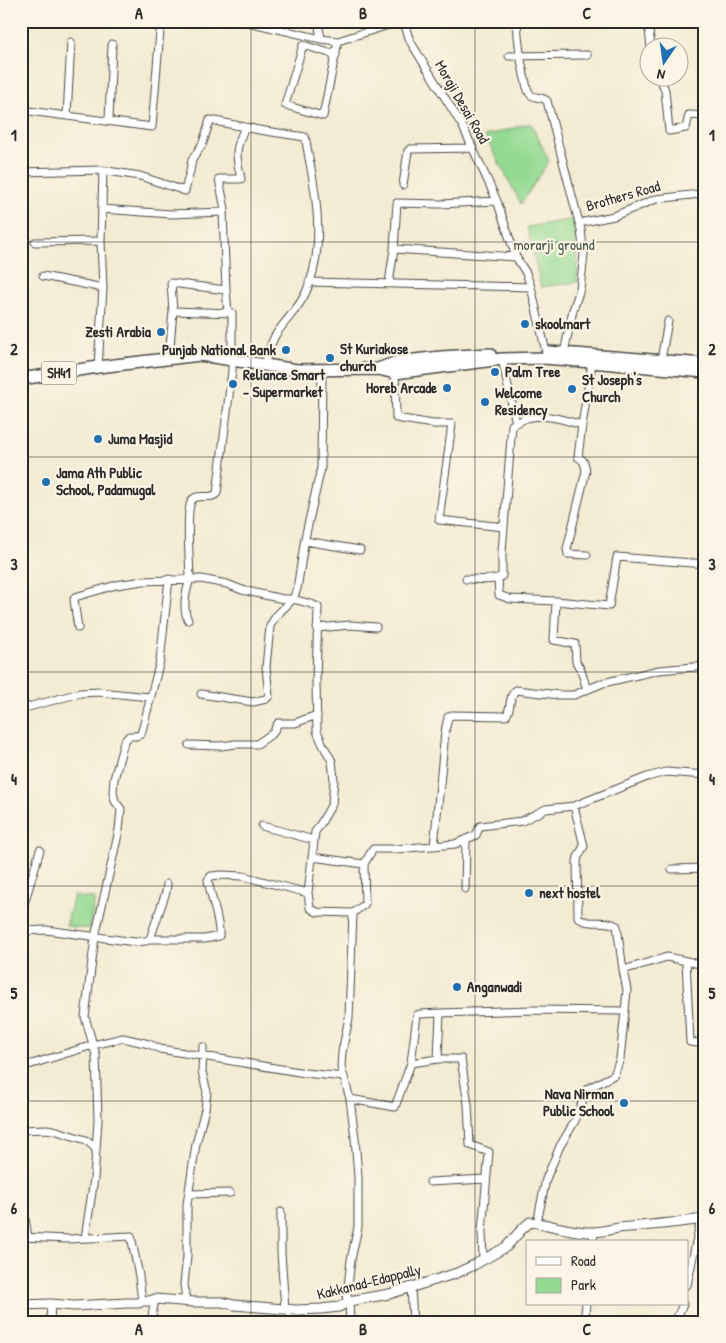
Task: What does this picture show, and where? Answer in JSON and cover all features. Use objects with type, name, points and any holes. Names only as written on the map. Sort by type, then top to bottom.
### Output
[{"type":"main road","points":[[98,367],[200,355],[297,370],[378,369],[395,373],[438,362],[500,353],[546,352],[705,364]]},
{"type":"main road","points":[[378,369],[397,362],[545,358],[705,372]]},
{"type":"main road","name":"SH41","points":[[21,379],[98,367]]},
{"type":"street","name":"Moraji Desai Road","points":[[243,21],[321,39],[338,41],[395,23],[404,22],[410,42],[463,127],[497,201],[516,257],[526,272],[531,287],[546,352]]},
{"type":"street","points":[[318,21],[321,39]]},
{"type":"street","points":[[517,21],[520,56],[527,88],[531,96],[543,98],[547,101],[579,223],[584,255],[580,289],[573,310],[564,352]]},
{"type":"street","points":[[648,21],[650,38]]},
{"type":"street","points":[[21,110],[152,127],[160,31]]},
{"type":"street","points":[[336,55],[302,45],[284,105],[323,116],[336,55],[338,41]]},
{"type":"street","points":[[67,116],[71,42]]},
{"type":"street","points":[[109,121],[112,44]]},
{"type":"street","points":[[509,56],[587,55]]},
{"type":"street","points":[[664,88],[669,131],[686,128],[690,115],[705,116]]},
{"type":"street","points":[[21,172],[103,170],[140,176],[185,191],[191,162],[203,143],[210,120],[245,128],[305,137],[318,208],[317,246],[310,282],[306,292],[300,304],[274,337],[264,365]]},
{"type":"street","points":[[225,209],[219,179],[241,180],[236,156],[238,142],[245,128]]},
{"type":"street","points":[[403,185],[410,149],[473,148]]},
{"type":"street","points":[[98,367],[103,288],[101,241],[103,170]]},
{"type":"street","name":"Brothers Road","points":[[579,223],[614,216],[656,199],[700,194],[705,196]]},
{"type":"street","points":[[389,283],[394,249],[397,203],[433,204],[497,201]]},
{"type":"street","points":[[102,209],[171,214],[223,212],[228,313]]},
{"type":"street","points":[[35,242],[101,241]]},
{"type":"street","points":[[394,249],[516,257]]},
{"type":"street","points":[[43,276],[103,288]]},
{"type":"street","points":[[310,282],[531,287]]},
{"type":"street","points":[[169,358],[173,311],[171,283],[226,290]]},
{"type":"street","points":[[173,311],[232,313],[232,371],[218,493],[211,497],[193,499],[190,505],[188,522],[190,579],[184,613],[188,620]]},
{"type":"street","points":[[661,360],[668,321]]},
{"type":"street","points":[[502,359],[516,423]]},
{"type":"street","points":[[587,555],[568,554],[567,549],[586,471],[585,464],[578,457],[592,363]]},
{"type":"street","points":[[201,694],[254,702],[266,700],[269,696],[266,667],[270,626],[276,616],[294,600],[321,468],[322,370]]},
{"type":"street","points":[[395,373],[396,418],[433,424],[452,424],[439,520],[504,527]]},
{"type":"street","points":[[466,579],[498,579],[502,576],[502,552],[512,425],[527,418],[542,416],[582,424]]},
{"type":"street","points":[[305,541],[360,550]]},
{"type":"street","points":[[498,579],[499,595],[510,599],[609,606],[617,557],[705,564]]},
{"type":"street","points":[[85,1238],[94,1179],[98,1111],[96,1055],[85,1017],[95,937],[122,809],[115,801],[113,792],[114,779],[124,742],[128,736],[141,734],[160,661],[169,579]]},
{"type":"street","points":[[78,628],[75,597],[116,585],[143,581],[201,579],[318,607],[317,731],[332,761],[334,780],[332,804],[315,832],[308,894],[310,908],[317,912],[353,913],[365,904],[364,864],[373,849],[455,844],[476,835],[480,826],[522,821],[546,808],[574,806],[647,777],[666,772],[705,775]]},
{"type":"street","points":[[556,601],[554,640],[576,644],[576,662],[582,670],[587,690]]},
{"type":"street","points":[[317,628],[350,625],[376,627]]},
{"type":"street","points":[[434,846],[448,716],[506,716],[510,711],[512,695],[516,690],[574,694],[603,683],[658,670],[705,666]]},
{"type":"street","points":[[21,709],[80,693],[99,692],[150,697]]},
{"type":"street","points":[[189,745],[257,744],[273,733],[278,724],[294,723],[317,715]]},
{"type":"street","points":[[574,806],[584,846],[577,861],[578,917],[584,922],[612,923],[617,926],[627,990],[620,1059],[614,1075],[587,1089],[575,1121],[560,1146],[546,1179],[537,1223],[573,1231],[594,1232],[703,1218],[688,1281]]},
{"type":"street","points":[[262,826],[314,840]]},
{"type":"street","points":[[465,888],[466,839]]},
{"type":"street","points":[[22,906],[40,850]]},
{"type":"street","points":[[312,857],[364,864]]},
{"type":"street","points":[[672,869],[705,868]]},
{"type":"street","points":[[21,931],[46,930],[136,942],[150,939],[205,939],[219,936],[219,928],[209,888],[208,880],[211,876],[221,874],[243,876],[308,894]]},
{"type":"street","points":[[150,939],[167,884]]},
{"type":"street","points":[[350,1322],[347,1302],[351,1260],[358,1227],[358,1177],[350,1099],[341,1067],[348,1018],[353,913]]},
{"type":"street","points":[[623,970],[667,957],[705,966]]},
{"type":"street","points":[[686,961],[690,1042],[705,1044]]},
{"type":"street","points":[[350,1099],[395,1107],[411,1063],[417,1015],[420,1014],[533,1010],[625,1011]]},
{"type":"street","points":[[438,1059],[440,1013]]},
{"type":"street","points":[[21,1065],[32,1064],[93,1045],[123,1038],[149,1044],[160,1049],[305,1073],[344,1077]]},
{"type":"street","points":[[186,1301],[184,1284],[187,1256],[187,1204],[196,1144],[205,1109],[207,1092],[202,1072],[202,1047]]},
{"type":"street","points":[[411,1063],[438,1059],[461,1059],[468,1104],[470,1145],[489,1152],[482,1231],[484,1259]]},
{"type":"street","points":[[21,1130],[48,1129],[57,1131],[86,1140],[96,1149]]},
{"type":"street","points":[[430,1182],[486,1179]]},
{"type":"street","points":[[189,1194],[230,1193]]},
{"type":"street","points":[[21,1195],[25,1237],[68,1239],[131,1236],[142,1301]]},
{"type":"street","points":[[281,1212],[281,1261],[285,1309]]},
{"type":"street","name":"Kakkanad-Edappally","points":[[21,1305],[134,1304],[155,1298],[194,1302],[222,1302],[234,1305],[285,1309],[308,1310],[339,1307],[347,1302],[389,1294],[456,1273],[506,1247],[530,1222],[537,1223]]},
{"type":"street","points":[[593,1240],[594,1232]]},
{"type":"street","points":[[410,1287],[413,1322]]},
{"type":"street","points":[[151,1322],[155,1298]]},
{"type":"street","points":[[50,1322],[51,1304]]},
{"type":"street","points":[[584,1322],[586,1306]]},
{"type":"street","points":[[675,1322],[682,1306]]},
{"type":"green space","points":[[531,123],[549,161],[521,204],[485,136]]},
{"type":"green space","name":"morarji ground","points":[[574,219],[578,282],[541,287],[527,227]]},
{"type":"green space","points":[[74,895],[83,898],[95,898],[89,929],[66,926]]},
{"type":"place","name":"skoolmart","points":[[525,324]]},
{"type":"place","name":"Zesti Arabia","points":[[161,332]]},
{"type":"place","name":"Punjab National Bank","points":[[286,350]]},
{"type":"place","name":"St Kuriakose church","points":[[330,358]]},
{"type":"place","name":"Palm Tree","points":[[495,372]]},
{"type":"place","name":"Reliance Smart - Supermarket","points":[[233,384]]},
{"type":"place","name":"Horeb Arcade","points":[[447,388]]},
{"type":"place","name":"St Joseph's Church","points":[[572,389]]},
{"type":"place","name":"Welcome Residency","points":[[485,402]]},
{"type":"place","name":"Juma Masjid","points":[[98,439]]},
{"type":"place","name":"Jama Ath Public School, Padamugal","points":[[46,482]]},
{"type":"place","name":"next hostel","points":[[529,893]]},
{"type":"place","name":"Anganwadi","points":[[457,987]]},
{"type":"place","name":"Nava Nirman Public School","points":[[624,1103]]}]
